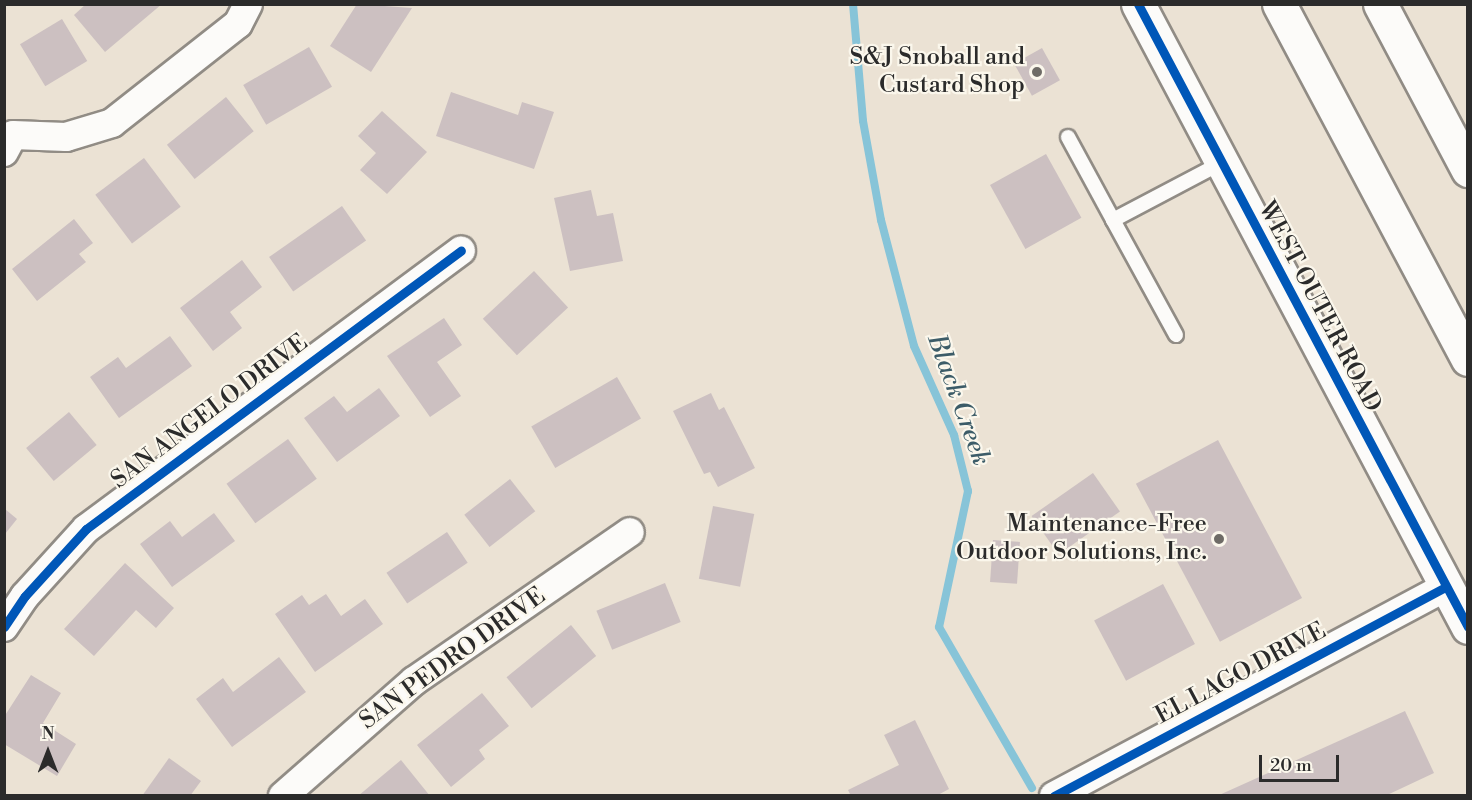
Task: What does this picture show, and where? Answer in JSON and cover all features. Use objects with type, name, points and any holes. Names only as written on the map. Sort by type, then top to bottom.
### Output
[{"type":"main road","name":"WEST OUTER ROAD","points":[[1138,4],[1467,627]]},
{"type":"main road","points":[[1279,4],[1467,360]]},
{"type":"main road","points":[[1380,4],[1467,170]]},
{"type":"street","points":[[7,139],[66,137],[112,123],[238,24],[248,4]]},
{"type":"street","name":"SAN ANGELO DRIVE","points":[[4,627],[25,596],[86,529],[461,251]]},
{"type":"street","name":"SAN PEDRO DRIVE","points":[[283,795],[414,681],[630,532]]},
{"type":"street","name":"EL LAGO DRIVE","points":[[1054,795],[1446,587]]},
{"type":"lane","points":[[1068,137],[1176,335]]},
{"type":"lane","points":[[1113,220],[1221,163]]},
{"type":"building","points":[[86,4],[162,4],[105,52],[74,15]]},
{"type":"building","points":[[357,4],[412,8],[371,72],[330,46]]},
{"type":"building","points":[[62,19],[87,61],[45,86],[20,44]]},
{"type":"building","points":[[309,47],[332,87],[266,125],[243,85]]},
{"type":"building","name":"S&J Snoball and Custard Shop","points":[[1042,48],[1060,80],[1032,96],[1014,64]]},
{"type":"building","points":[[451,92],[518,115],[522,102],[554,112],[534,169],[436,136]]},
{"type":"building","points":[[226,97],[254,131],[195,179],[167,145]]},
{"type":"building","points":[[382,111],[427,152],[387,194],[360,170],[376,153],[358,136]]},
{"type":"building","points":[[1046,154],[1081,218],[1025,249],[990,185]]},
{"type":"building","points":[[144,158],[181,207],[132,243],[95,195]]},
{"type":"building","points":[[591,190],[597,216],[613,213],[623,261],[570,271],[554,198]]},
{"type":"building","points":[[342,206],[366,240],[293,291],[269,257]]},
{"type":"building","points":[[74,219],[93,243],[79,254],[86,262],[37,301],[12,269]]},
{"type":"building","points":[[242,260],[262,287],[230,312],[242,328],[213,351],[180,308]]},
{"type":"building","points":[[534,271],[568,308],[517,355],[483,319]]},
{"type":"building","points":[[444,318],[462,345],[437,362],[461,396],[430,417],[387,356]]},
{"type":"building","points":[[170,336],[192,366],[119,418],[90,377],[118,357],[126,368]]},
{"type":"building","points":[[617,377],[641,419],[555,468],[531,427]]},
{"type":"building","points":[[379,388],[400,416],[337,462],[304,418],[334,396],[347,412]]},
{"type":"building","points":[[711,393],[719,410],[724,407],[755,468],[718,487],[710,472],[704,474],[673,411]]},
{"type":"building","points":[[69,412],[97,445],[54,481],[26,448]]},
{"type":"building","points":[[288,439],[317,479],[255,523],[227,484]]},
{"type":"building","name":"Maintenance-Free Outdoor Solutions, Inc.","points":[[1218,440],[1302,598],[1220,642],[1136,484]]},
{"type":"building","points":[[1093,473],[1120,512],[1059,555],[1032,516]]},
{"type":"building","points":[[510,479],[535,511],[490,547],[464,515]]},
{"type":"building","points":[[713,506],[754,514],[740,587],[699,579]]},
{"type":"building","points":[[5,509],[17,519],[5,534]]},
{"type":"building","points":[[214,513],[235,541],[172,587],[140,544],[170,521],[182,537]]},
{"type":"building","points":[[447,532],[468,563],[407,603],[386,573]]},
{"type":"building","points":[[993,540],[1020,542],[1017,584],[990,582]]},
{"type":"building","points":[[125,563],[174,608],[156,628],[136,610],[94,656],[64,629]]},
{"type":"building","points":[[665,583],[681,622],[612,650],[596,611]]},
{"type":"building","points":[[1163,584],[1195,644],[1126,681],[1094,621]]},
{"type":"building","points":[[326,594],[341,616],[365,599],[383,624],[315,672],[275,614],[302,595],[309,605]]},
{"type":"building","points":[[571,625],[596,656],[532,708],[506,677]]},
{"type":"building","points":[[279,657],[306,692],[232,747],[196,699],[223,678],[233,692]]},
{"type":"building","points":[[31,675],[61,693],[43,723],[76,744],[57,776],[4,744],[4,717]]},
{"type":"building","points":[[482,693],[509,726],[479,750],[485,759],[451,787],[417,745]]},
{"type":"building","points":[[1405,711],[1434,773],[1385,796],[1217,796]]},
{"type":"building","points":[[915,720],[949,789],[936,796],[851,796],[848,790],[899,765],[884,735]]},
{"type":"building","points":[[169,758],[201,781],[190,796],[142,796]]},
{"type":"building","points":[[401,760],[430,796],[358,796]]},
{"type":"waterway","name":"Black Creek","points":[[853,4],[863,121],[881,220],[914,346],[954,435],[968,491],[939,627],[1032,788]]},
{"type":"cycle path","points":[[1138,4],[1468,627]]},
{"type":"cycle path","points":[[4,627],[25,596],[86,529],[461,251]]},
{"type":"cycle path","points":[[1054,796],[1446,587]]},
{"type":"place","name":"S&J Snoball and Custard Shop","points":[[1037,72]]},
{"type":"place","name":"Maintenance-Free Outdoor Solutions, Inc.","points":[[1219,539]]}]
